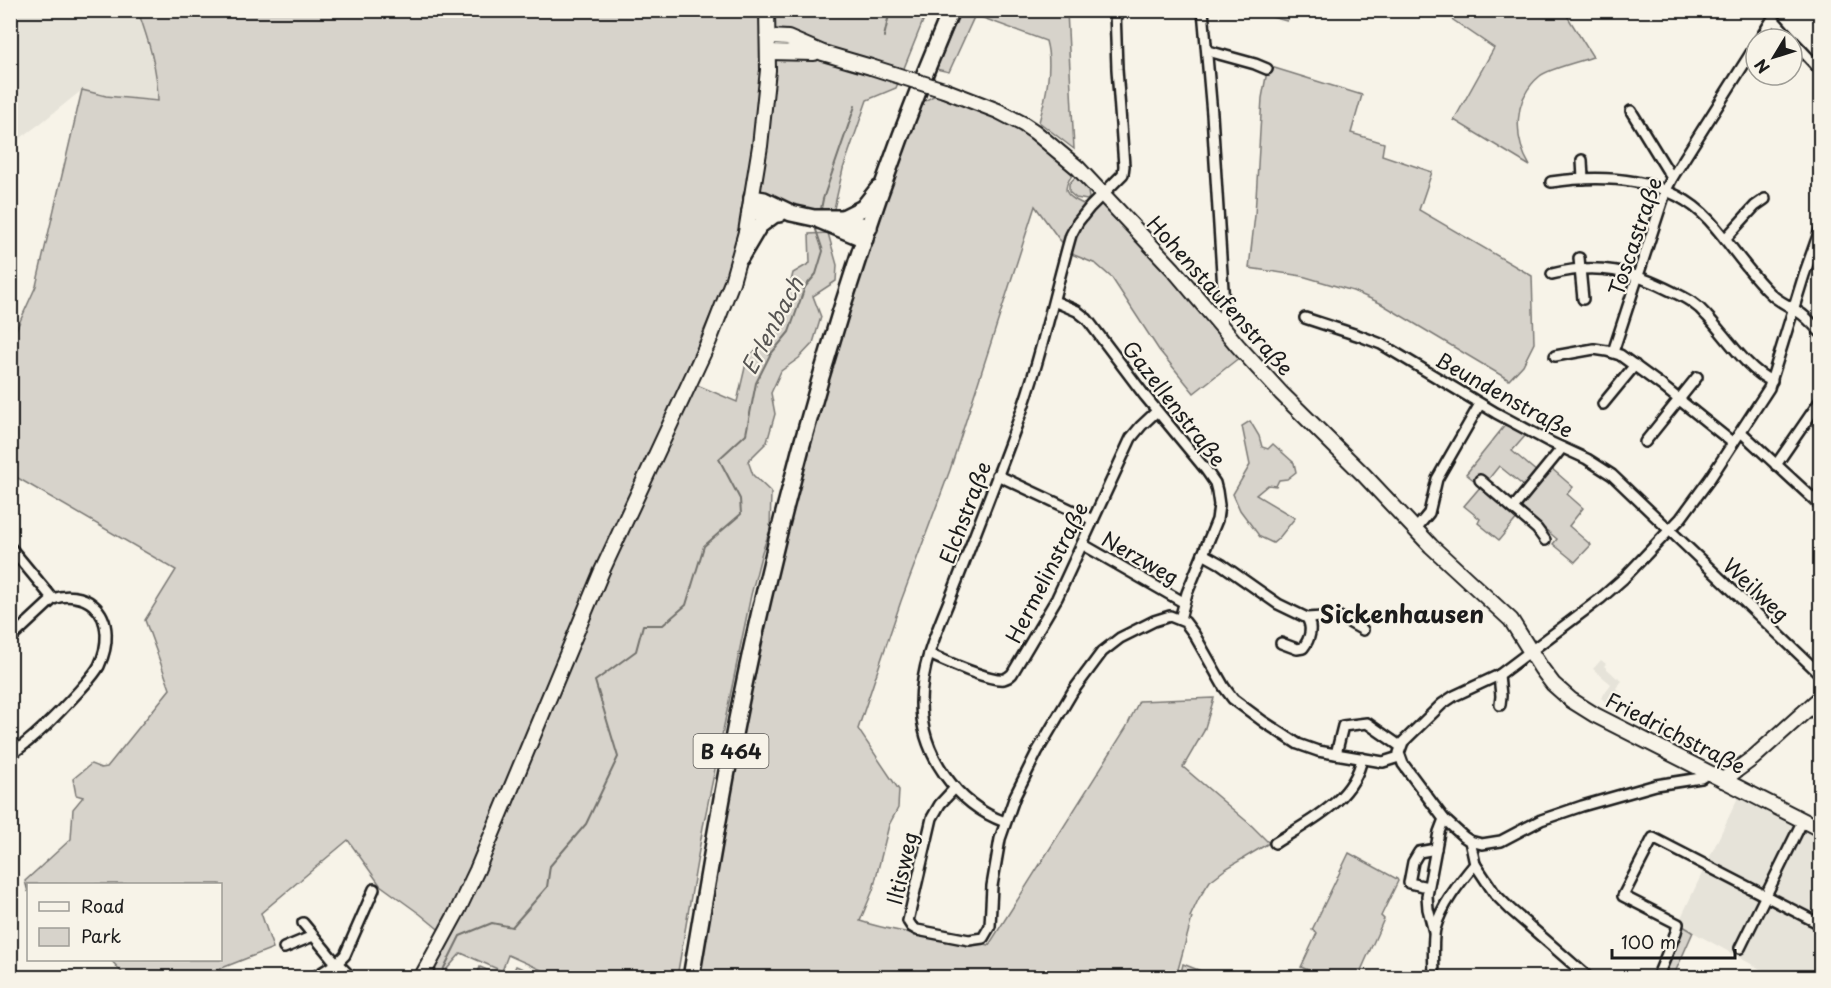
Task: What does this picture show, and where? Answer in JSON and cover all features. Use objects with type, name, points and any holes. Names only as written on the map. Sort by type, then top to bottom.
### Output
[{"type":"main road","name":"B 464","points":[[691,978],[734,735],[765,588],[810,416],[867,234],[951,10]]},
{"type":"main road","points":[[840,223],[863,208],[889,171]]},
{"type":"main road","points":[[751,204],[764,200],[791,213],[840,223],[867,234]]},
{"type":"main road","points":[[751,204],[775,214],[791,213]]},
{"type":"main road","points":[[740,258],[759,226],[775,214]]},
{"type":"street","points":[[421,978],[458,910],[483,857],[601,573],[717,324],[740,258],[751,204],[765,108],[768,52],[767,10]]},
{"type":"street","name":"Elchstraße","points":[[1005,822],[975,806],[955,788],[942,770],[932,753],[923,722],[922,686],[929,654],[1020,415],[1074,228],[1101,193],[1123,174],[1115,10]]},
{"type":"street","points":[[1203,10],[1208,51],[1224,305],[1219,324]]},
{"type":"street","name":"Hohenstaufenstraße","points":[[768,37],[788,38],[824,53],[944,90],[998,111],[1035,132],[1074,164],[1173,269],[1271,382],[1364,475],[1415,530],[1511,620],[1531,651]]},
{"type":"street","points":[[1208,51],[1267,69]]},
{"type":"street","name":"Hohenstaufenstraße","points":[[768,52],[824,53]]},
{"type":"street","points":[[1804,52],[1821,70]]},
{"type":"street","name":"Toscastraße","points":[[1613,352],[1666,190],[1744,64]]},
{"type":"street","points":[[1631,111],[1672,178]]},
{"type":"street","points":[[1582,160],[1583,179]]},
{"type":"street","points":[[1551,182],[1583,179],[1626,180],[1666,190],[1701,213],[1769,293],[1795,309],[1821,332]]},
{"type":"street","points":[[1725,239],[1755,206],[1765,199]]},
{"type":"street","points":[[1709,773],[1701,778],[1656,785],[1582,806],[1541,820],[1502,841],[1482,844],[1473,842],[1444,819],[1399,757],[1401,746],[1432,711],[1499,675],[1573,621],[1612,589],[1670,531],[1741,432],[1772,381],[1804,275],[1821,230]]},
{"type":"street","points":[[1579,258],[1583,299]]},
{"type":"street","points":[[1552,274],[1580,269],[1615,270],[1638,276],[1684,297],[1697,305],[1757,373],[1772,381]]},
{"type":"street","name":"Gazellenstraße","points":[[1054,301],[1077,311],[1087,319],[1215,483],[1219,505],[1217,520],[1184,602],[1180,619]]},
{"type":"street","name":"Beundenstraße","points":[[1305,318],[1381,344],[1480,404],[1587,459],[1612,475],[1670,531]]},
{"type":"street","points":[[1555,356],[1587,350],[1613,352],[1635,365],[1733,443]]},
{"type":"street","points":[[1603,404],[1635,365]]},
{"type":"street","points":[[1645,442],[1697,377]]},
{"type":"street","points":[[1776,465],[1821,401]]},
{"type":"street","points":[[1415,530],[1429,513],[1437,478],[1480,404]]},
{"type":"street","name":"Hermelinstraße","points":[[929,654],[965,669],[996,678],[1002,679],[1012,674],[1057,598],[1131,438],[1157,411]]},
{"type":"street","points":[[1741,432],[1821,505]]},
{"type":"street","points":[[1513,508],[1562,447]]},
{"type":"street","points":[[997,475],[1093,519]]},
{"type":"street","points":[[1480,480],[1538,528],[1545,540]]},
{"type":"street","name":"Weilweg","points":[[1670,531],[1821,674]]},
{"type":"street","name":"Nerzweg","points":[[1082,544],[1184,602]]},
{"type":"street","points":[[10,547],[53,599]]},
{"type":"street","points":[[1203,554],[1278,604],[1307,618],[1338,616],[1364,630]]},
{"type":"street","points":[[10,639],[53,599],[59,597],[77,597],[94,605],[105,625],[105,645],[93,675],[32,739],[10,754]]},
{"type":"street","points":[[1005,822],[1021,783],[1045,737],[1073,691],[1098,657],[1120,638],[1165,617],[1180,619],[1190,627],[1224,687],[1238,703],[1298,744],[1318,751],[1383,762],[1399,757]]},
{"type":"street","points":[[1281,643],[1297,650],[1303,648],[1311,630],[1307,618]]},
{"type":"street","name":"Friedrichstraße","points":[[1531,651],[1553,684],[1577,704],[1821,829]]},
{"type":"street","points":[[1499,675],[1500,705]]},
{"type":"street","points":[[1723,780],[1760,752],[1821,698]]},
{"type":"street","points":[[1336,754],[1343,726],[1358,723],[1370,724],[1401,746]]},
{"type":"street","points":[[1275,843],[1341,799],[1356,776],[1362,758]]},
{"type":"street","name":"Iltisweg","points":[[955,788],[940,804],[932,818],[909,921],[912,927],[921,931],[969,940],[983,938],[990,926],[994,869],[1005,822]]},
{"type":"street","points":[[1434,978],[1434,932],[1427,902],[1428,887],[1444,819]]},
{"type":"street","points":[[1740,948],[1803,820]]},
{"type":"street","points":[[1658,978],[1677,932],[1678,924],[1623,896],[1653,838],[1821,924]]},
{"type":"street","points":[[1473,842],[1472,855],[1475,864],[1495,894],[1509,909],[1589,978]]},
{"type":"street","points":[[1428,887],[1409,883],[1413,862],[1419,852],[1437,849]]},
{"type":"street","points":[[1434,932],[1449,900],[1475,864]]},
{"type":"street","points":[[313,978],[337,963],[345,955],[374,889]]},
{"type":"street","points":[[303,923],[352,978]]},
{"type":"street","points":[[284,948],[313,936]]},
{"type":"shaded area","points":[[11,11],[138,11],[152,60],[158,101],[106,96],[82,90],[11,145]]},
{"type":"shaded area","points":[[1601,660],[1606,664],[1604,666],[1622,681],[1616,688],[1622,694],[1610,706],[1601,698],[1611,684],[1593,669]]},
{"type":"shaded area","points":[[1742,789],[1820,829],[1820,977],[1775,977],[1678,924]]},
{"type":"green space","points":[[1275,10],[1292,11],[1287,21],[1272,17]]},
{"type":"green space","points":[[138,11],[927,11],[896,88],[867,100],[843,169],[831,222],[757,199],[740,258],[719,295],[683,379],[737,402],[747,359],[766,340],[783,314],[793,273],[810,263],[809,234],[828,233],[837,265],[836,281],[813,296],[821,317],[813,343],[799,358],[781,371],[771,393],[775,414],[767,442],[748,461],[753,475],[771,492],[770,530],[751,595],[703,827],[677,977],[557,977],[508,955],[502,971],[461,953],[447,969],[444,977],[425,977],[443,933],[380,885],[348,840],[261,913],[273,948],[199,977],[150,977],[148,975],[126,977],[112,961],[222,961],[222,883],[27,883],[27,888],[25,881],[71,839],[73,809],[83,797],[76,795],[73,779],[91,764],[101,768],[107,767],[170,689],[145,620],[176,570],[11,474],[11,341],[36,286],[82,90],[106,96],[158,101],[158,89],[149,44]]},
{"type":"green space","points":[[961,11],[1067,11],[1074,149],[1039,122],[1049,71],[1046,41],[975,15],[949,72],[936,69]]},
{"type":"green space","points":[[1440,11],[1564,11],[1593,57],[1544,73],[1531,85],[1525,95],[1518,119],[1524,155],[1530,166],[1454,120],[1494,48]]},
{"type":"green space","points":[[1268,66],[1362,95],[1351,133],[1384,143],[1382,155],[1432,172],[1419,210],[1532,276],[1534,343],[1523,365],[1509,380],[1380,303],[1353,291],[1302,276],[1249,268],[1255,215],[1262,98]]},
{"type":"green space","points":[[944,90],[984,105],[1078,168],[1071,176],[1066,188],[1070,196],[1090,207],[1101,193],[1240,357],[1194,393],[1159,350],[1112,278],[1096,264],[1074,255],[1035,206],[950,470],[901,601],[858,729],[899,790],[898,808],[889,825],[873,890],[860,921],[892,929],[989,945],[1126,728],[1139,701],[1214,698],[1204,731],[1183,767],[1269,843],[1210,881],[1190,917],[1192,918],[1176,977],[699,978],[706,889],[794,474],[912,108]]},
{"type":"green space","points":[[1078,174],[1087,186],[1089,198],[1087,200],[1076,198],[1069,192],[1069,184]]},
{"type":"green space","points":[[1250,421],[1259,436],[1262,447],[1268,449],[1273,444],[1294,463],[1296,472],[1287,479],[1279,480],[1276,486],[1268,485],[1256,495],[1295,518],[1273,543],[1260,537],[1240,510],[1233,494],[1250,465],[1242,426]]},
{"type":"green space","points":[[1506,424],[1526,435],[1512,451],[1537,472],[1525,487],[1499,466],[1487,481],[1518,517],[1499,540],[1478,523],[1480,519],[1464,506],[1481,486],[1466,474]]},
{"type":"green space","points":[[1551,468],[1573,487],[1567,494],[1583,508],[1569,526],[1591,545],[1575,562],[1553,544],[1557,539],[1521,509],[1521,504]]},
{"type":"green space","points":[[1349,853],[1398,881],[1381,916],[1384,919],[1358,977],[1324,977],[1301,967],[1317,933],[1312,930]]},
{"type":"green space","points":[[1683,926],[1693,932],[1673,977],[1661,978]]},
{"type":"green space","points":[[1183,964],[1216,977],[1180,977]]},
{"type":"green space","points":[[516,966],[541,977],[511,977]]},
{"type":"green space","points":[[480,967],[503,977],[476,977]]},
{"type":"waterway","name":"Erlenbach","points":[[884,37],[890,10]]},
{"type":"waterway","name":"Erlenbach","points":[[821,209],[855,106]]},
{"type":"waterway","name":"Erlenbach","points":[[439,978],[460,936],[492,923],[512,927],[547,887],[550,866],[586,824],[618,757],[595,681],[636,651],[643,625],[663,625],[686,605],[704,546],[741,514],[740,499],[719,459],[746,434],[756,383],[770,355],[789,332],[805,287],[816,274],[823,251],[816,230]]},
{"type":"district","name":"Sickenhausen","points":[[1402,613]]}]
